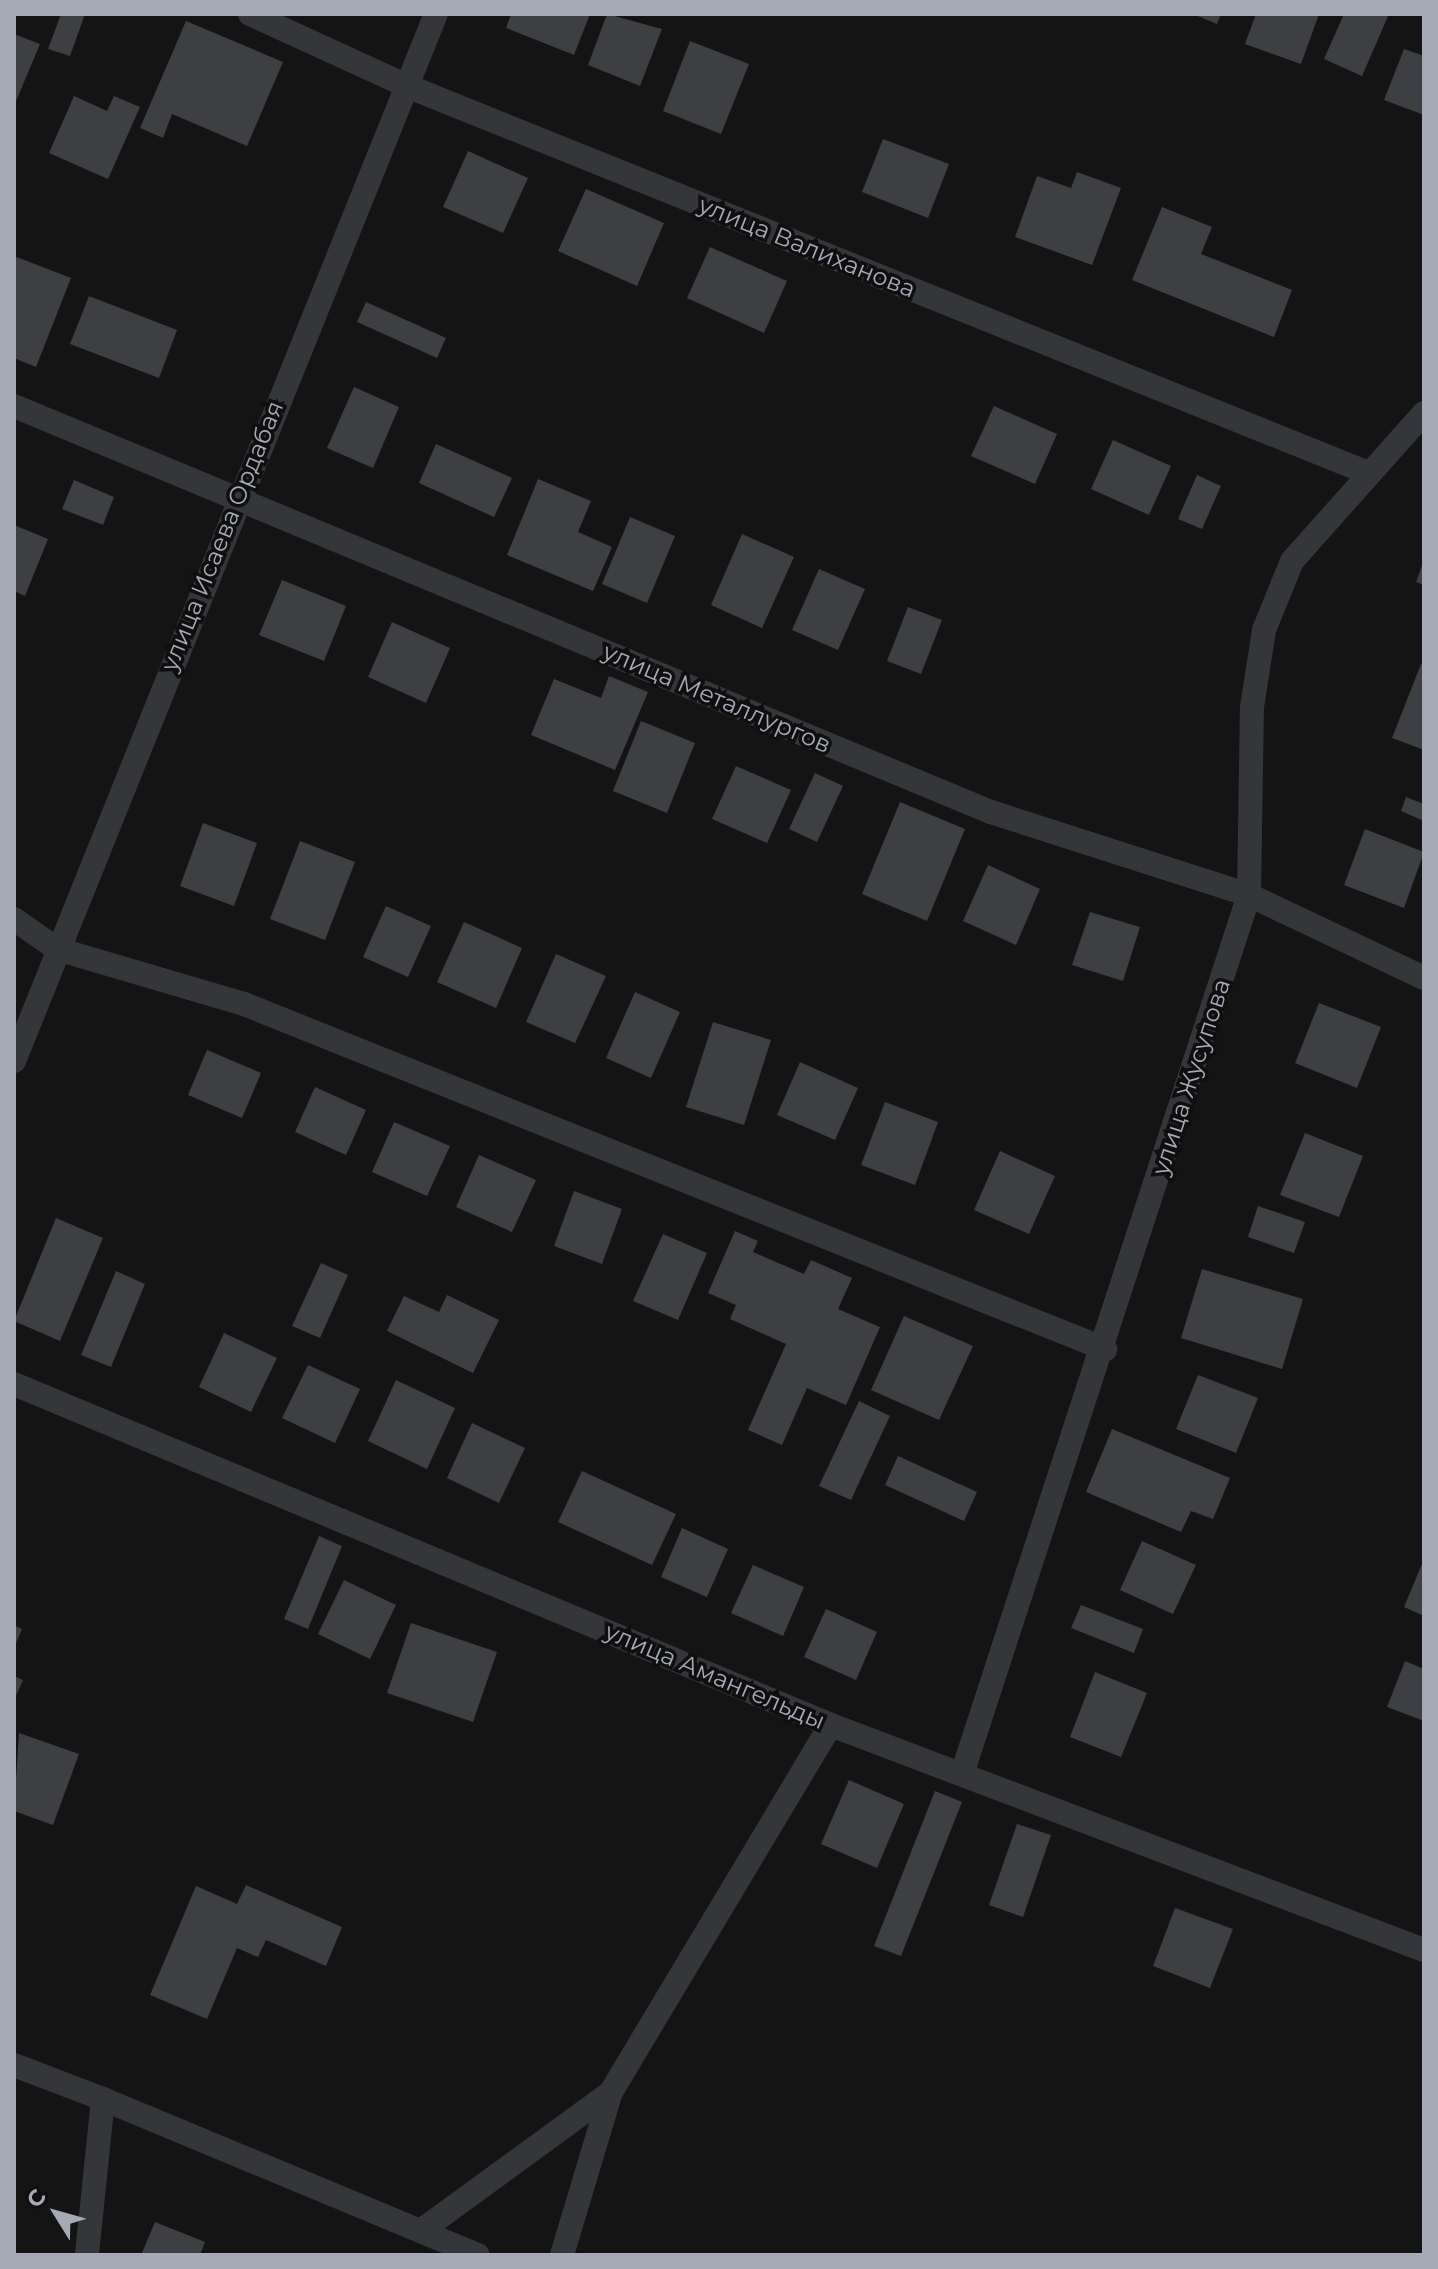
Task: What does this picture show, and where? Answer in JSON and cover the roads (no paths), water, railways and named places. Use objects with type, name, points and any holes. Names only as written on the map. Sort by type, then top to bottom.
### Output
[{"type":"street","name":"улица Валиханова","points":[[250,14],[412,88],[1366,472]]},
{"type":"street","name":"улица Исаева Ордабая","points":[[14,1061],[235,498],[412,88],[436,14]]},
{"type":"street","name":"улица Металлургов","points":[[14,406],[991,812],[1249,895],[1424,978]]},
{"type":"street","name":"улица Жусупова","points":[[963,1771],[1105,1349],[1249,895],[1252,707],[1264,630],[1292,561],[1366,472],[1424,413]]},
{"type":"street","points":[[14,919],[57,949],[244,1004],[1105,1349]]},
{"type":"street","name":"улица Амангельды","points":[[14,1384],[831,1725],[963,1771],[1424,1950]]},
{"type":"street","points":[[562,2255],[611,2092],[831,1725]]},
{"type":"street","points":[[14,2065],[478,2255]]},
{"type":"street","points":[[422,2230],[611,2092]]},
{"type":"street","points":[[87,2255],[103,2099]]}]
